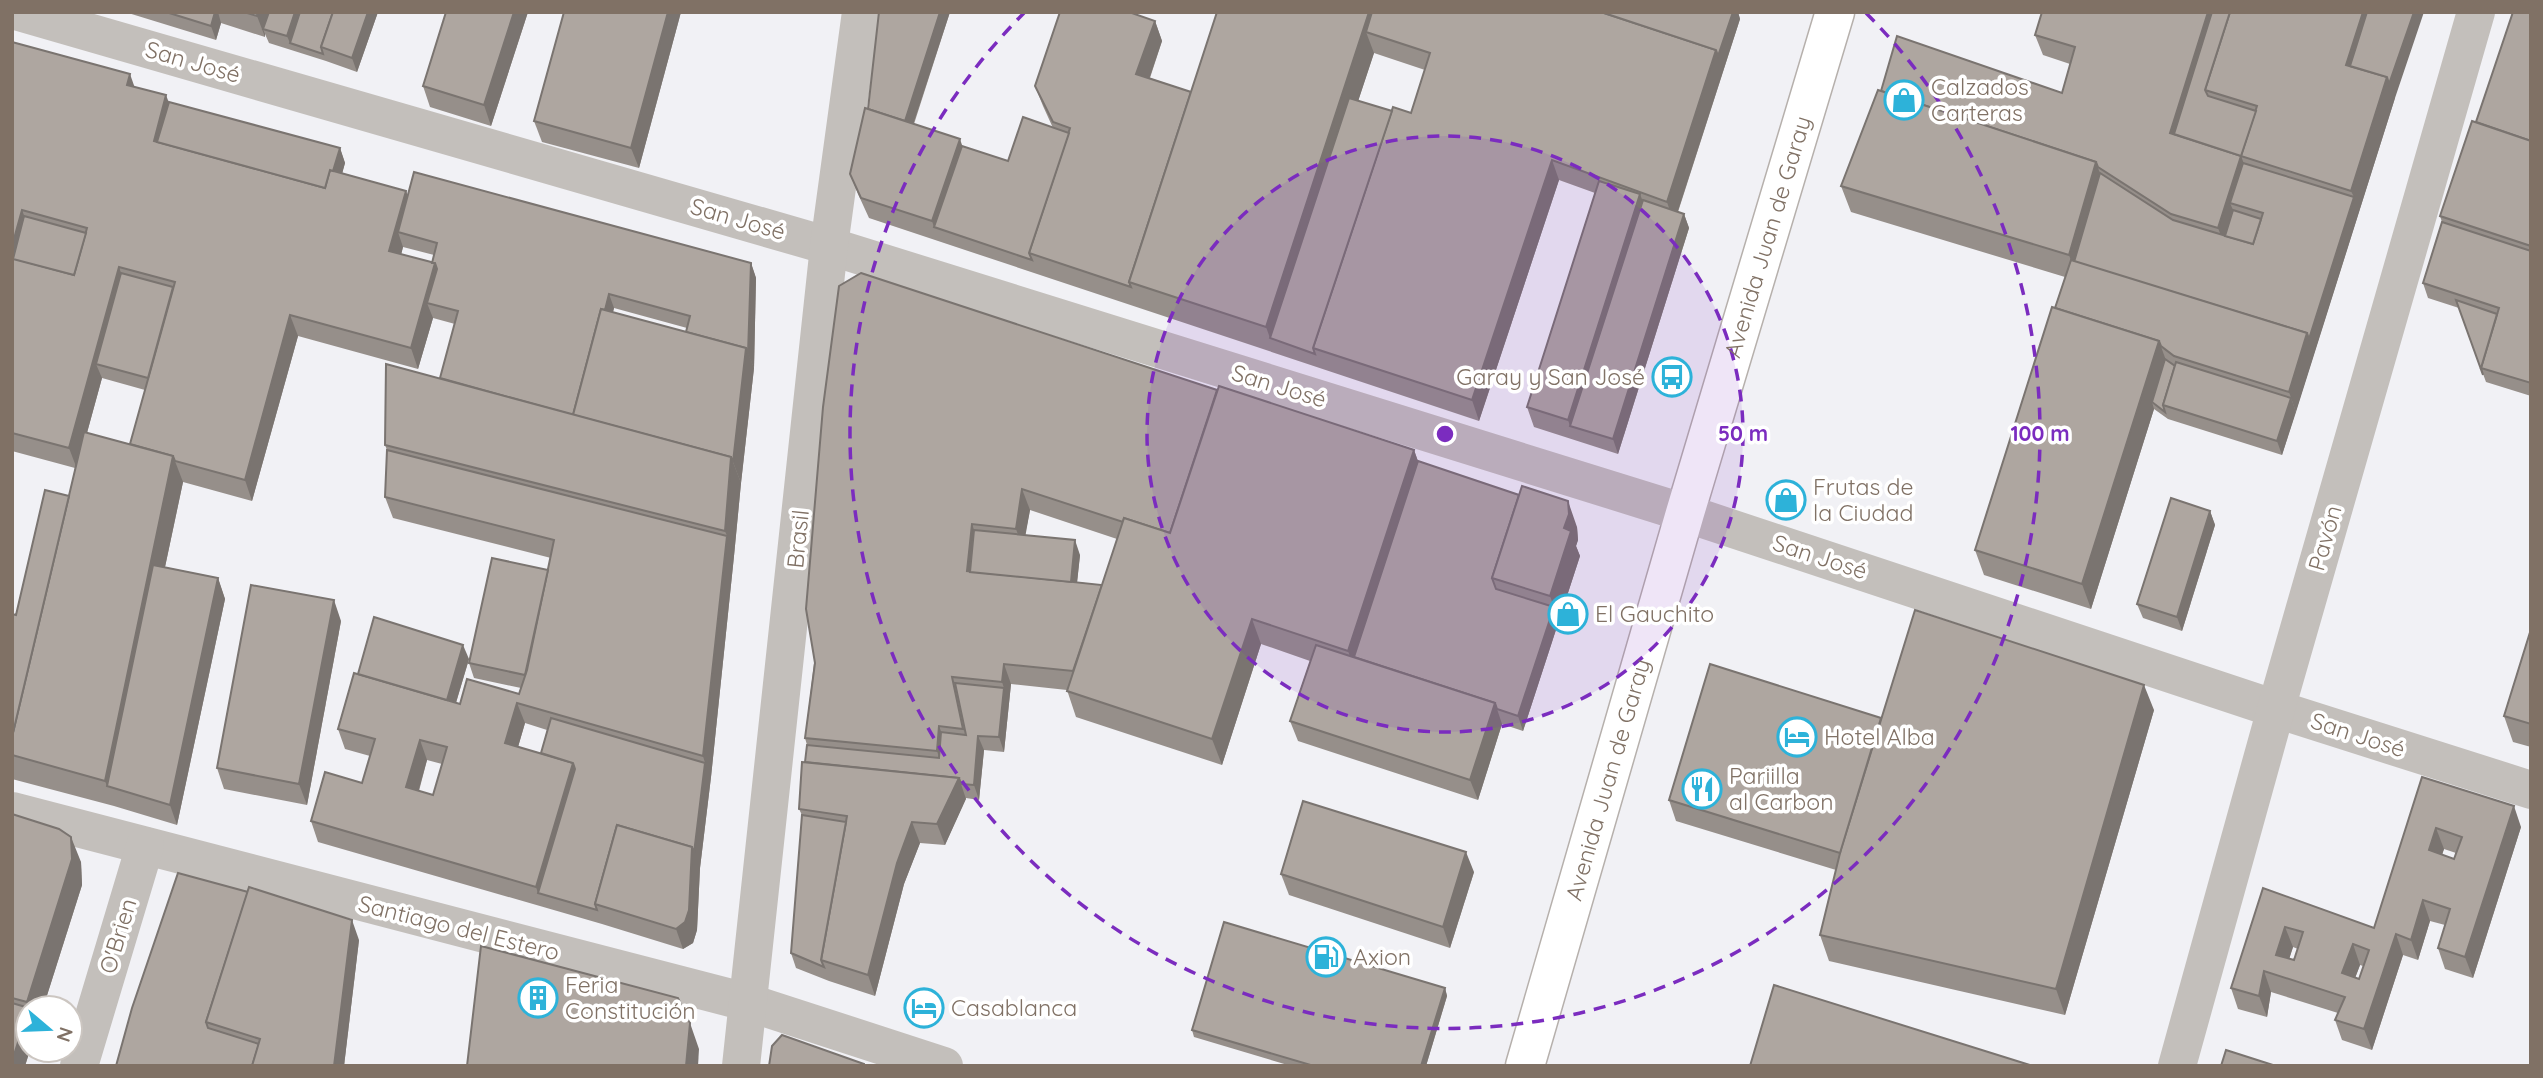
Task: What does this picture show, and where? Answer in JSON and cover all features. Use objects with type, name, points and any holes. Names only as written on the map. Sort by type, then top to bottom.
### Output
[{"type":"main road","name":"Avenida Juan de Garay","points":[[1525,1066],[1685,513],[1835,12]]},
{"type":"street","name":"San José","points":[[19,12],[829,246],[1685,513],[2276,709],[2531,790]]},
{"type":"street","name":"Brasil","points":[[741,1066],[750,1003],[829,246],[861,12]]},
{"type":"street","name":"Pavón","points":[[2177,1066],[2276,709],[2476,12]]},
{"type":"street","name":"Santiago del Estero","points":[[12,811],[750,1003],[944,1066]]},
{"type":"street","name":"O'Brien","points":[[79,1066],[145,846]]},
{"type":"building","points":[[166,12],[215,12],[211,26]]},
{"type":"building","points":[[269,12],[295,12],[287,36],[263,29]]},
{"type":"building","points":[[300,12],[333,12],[321,47],[323,54],[290,43]]},
{"type":"building","points":[[333,12],[368,12],[352,58],[321,47]]},
{"type":"building","points":[[446,12],[514,12],[484,105],[423,86]]},
{"type":"building","points":[[564,12],[668,12],[631,148],[534,121]]},
{"type":"building","points":[[879,12],[940,12],[905,121],[868,109]]},
{"type":"building","points":[[1060,12],[1129,12],[1155,21],[1136,74],[1191,92],[1129,282],[1131,287],[1029,253],[1070,128],[1053,122],[1035,86]]},
{"type":"building","points":[[1217,12],[1369,12],[1266,327],[1129,282]]},
{"type":"building","points":[[1372,12],[1601,12],[1716,50],[1667,202],[1552,160],[1472,400],[1313,348],[1393,107],[1411,113],[1430,53],[1366,32]]},
{"type":"building","points":[[1601,12],[1733,12],[1718,56],[1716,50]]},
{"type":"building","points":[[2042,12],[2208,12],[2170,133],[2241,156],[2218,228],[2171,214],[2098,167],[2096,162],[1881,91],[1897,36],[2062,93],[2075,47],[2035,35]]},
{"type":"building","points":[[2212,12],[2230,12],[2205,90],[2208,96],[2256,111],[2241,156],[2174,134]]},
{"type":"building","points":[[2230,12],[2363,12],[2346,65],[2387,77],[2351,191],[2241,156],[2257,106],[2205,90]]},
{"type":"building","points":[[2367,12],[2414,12],[2389,84],[2387,77],[2350,66]]},
{"type":"building","points":[[2513,12],[2531,12],[2531,141],[2476,122]]},
{"type":"building","points":[[12,42],[130,74],[127,85],[166,95],[154,141],[325,188],[330,170],[406,191],[389,251],[435,263],[411,348],[290,315],[245,480],[175,461],[173,456],[130,444],[175,282],[119,267],[69,448],[12,433],[12,258],[74,275],[87,228],[22,210],[12,246]]},
{"type":"building","points":[[1878,90],[2096,162],[2069,255],[1841,186]]},
{"type":"building","points":[[1349,98],[1392,111],[1313,348],[1315,354],[1270,338]]},
{"type":"building","points":[[169,102],[340,148],[325,188],[157,142]]},
{"type":"building","points":[[865,108],[960,139],[932,221],[861,198],[850,174]]},
{"type":"building","points":[[1023,117],[1069,133],[1029,253],[1032,260],[934,227],[962,146],[1008,161]]},
{"type":"building","points":[[2472,121],[2531,141],[2531,246],[2440,216]]},
{"type":"building","points":[[2243,163],[2354,197],[2309,339],[2307,333],[2074,262],[2100,173],[2173,220],[2253,244],[2263,213],[2230,203]]},
{"type":"building","points":[[414,172],[751,263],[748,354],[746,348],[686,332],[690,316],[609,294],[605,310],[601,309],[573,415],[440,378],[458,311],[427,303],[437,269],[435,263],[432,263],[437,243],[398,232]]},
{"type":"building","points":[[1599,181],[1640,194],[1568,420],[1527,407]]},
{"type":"building","points":[[1643,200],[1684,214],[1613,439],[1570,426]]},
{"type":"building","points":[[2233,210],[2261,219],[2253,244],[2225,236]]},
{"type":"building","points":[[24,216],[86,233],[74,275],[13,259]]},
{"type":"building","points":[[2442,222],[2531,251],[2531,383],[2481,368],[2499,308],[2423,283]]},
{"type":"building","points":[[2071,260],[2307,333],[2289,392],[2174,356],[2161,346],[2159,341],[2055,308]]},
{"type":"building","points":[[121,273],[173,287],[148,378],[96,364]]},
{"type":"building","points":[[861,273],[1217,390],[1170,533],[1124,518],[1123,522],[1022,489],[1016,529],[972,524],[967,571],[1102,585],[1073,671],[1004,664],[1002,682],[952,677],[963,729],[939,726],[937,751],[805,738],[815,663],[806,609],[823,407],[839,286]]},
{"type":"building","points":[[2456,300],[2497,314],[2481,368],[2483,375]]},
{"type":"building","points":[[2052,307],[2159,341],[2082,584],[1975,550]]},
{"type":"building","points":[[601,309],[746,348],[733,462],[731,457],[573,415]]},
{"type":"building","points":[[2165,359],[2175,366],[2163,405],[2165,412],[2152,402]]},
{"type":"building","points":[[2176,362],[2291,398],[2277,441],[2163,405]]},
{"type":"building","points":[[386,364],[731,457],[725,531],[385,445]]},
{"type":"building","points":[[1219,386],[1414,450],[1348,651],[1252,619],[1212,739],[1067,691],[1124,518],[1170,533]]},
{"type":"building","points":[[84,432],[173,456],[105,781],[12,755],[12,737]]},
{"type":"building","points":[[387,450],[727,536],[703,756],[517,703],[505,743],[573,763],[536,887],[311,821],[325,772],[362,783],[375,739],[338,729],[354,673],[460,704],[467,679],[519,694],[527,670],[554,540],[385,497]],"holes":[[[420,740],[447,747],[433,795],[406,787]]]},
{"type":"building","points":[[1418,461],[1519,495],[1492,578],[1496,589],[1554,607],[1518,716],[1497,709],[1495,703],[1354,657]]},
{"type":"building","points":[[1522,486],[1568,501],[1569,514],[1564,528],[1571,531],[1550,596],[1492,578]]},
{"type":"building","points":[[45,490],[69,496],[12,737],[12,614],[16,615]]},
{"type":"building","points":[[2171,498],[2210,511],[2177,617],[2137,604]]},
{"type":"building","points":[[974,530],[1075,540],[1071,582],[970,572]]},
{"type":"building","points":[[492,558],[548,570],[525,675],[469,663]]},
{"type":"building","points":[[153,565],[218,578],[170,805],[107,786]]},
{"type":"building","points":[[251,585],[334,600],[299,784],[217,768]]},
{"type":"building","points":[[1915,610],[2144,685],[2056,989],[1820,935],[1841,849]]},
{"type":"building","points":[[374,617],[463,645],[447,700],[358,674]]},
{"type":"building","points":[[2531,629],[2531,724],[2504,716]]},
{"type":"building","points":[[1316,645],[1495,703],[1470,780],[1290,721]]},
{"type":"building","points":[[1710,664],[1881,718],[1840,853],[1669,800]]},
{"type":"building","points":[[955,683],[1004,688],[999,737],[978,736],[974,785],[961,784],[959,778],[805,762],[807,745],[939,758],[941,732],[966,735]]},
{"type":"building","points":[[551,718],[705,763],[694,853],[692,847],[617,825],[595,904],[597,910],[538,893],[575,769],[573,763],[541,753]]},
{"type":"building","points":[[802,762],[959,778],[937,824],[912,822],[897,863],[868,975],[821,960],[847,816],[799,809]]},
{"type":"building","points":[[2422,777],[2514,806],[2465,957],[2438,948],[2450,909],[2423,900],[2411,940],[2396,934],[2364,1029],[2335,1020],[2345,997],[2264,971],[2259,996],[2231,988],[2263,888],[2374,928]],"holes":[[[2436,828],[2462,837],[2454,859],[2429,850]],[[2285,927],[2303,932],[2294,960],[2276,955]],[[2353,944],[2369,950],[2359,979],[2342,973]]]},
{"type":"building","points":[[1303,801],[1466,852],[1443,927],[1281,874]]},
{"type":"building","points":[[12,814],[59,829],[71,837],[72,859],[30,994],[14,994],[12,998]]},
{"type":"building","points":[[802,815],[846,822],[821,960],[824,967],[791,953]]},
{"type":"building","points":[[617,825],[692,847],[689,910],[685,922],[676,929],[595,904]]},
{"type":"building","points":[[178,873],[248,892],[206,1022],[208,1028],[259,1044],[252,1066],[116,1066],[132,1008]]},
{"type":"building","points":[[249,887],[352,920],[334,1066],[252,1066],[260,1039],[206,1022]]},
{"type":"building","points":[[1224,922],[1445,988],[1421,1066],[1314,1066],[1192,1030]]},
{"type":"building","name":"Feria Constitución","points":[[481,946],[678,998],[690,1023],[686,1066],[467,1066]]},
{"type":"building","points":[[1774,985],[2033,1066],[1750,1066]]},
{"type":"building","points":[[12,1003],[14,1055],[12,1061]]},
{"type":"building","points":[[782,1035],[864,1066],[769,1066],[772,1046]]},
{"type":"building","points":[[2226,1050],[2276,1066],[2221,1066]]},
{"type":"place","name":"Calzados Carteras","points":[[1904,100]]},
{"type":"place","name":"Garay y San José","points":[[1672,377]]},
{"type":"place","name":"Frutas de la Ciudad","points":[[1786,500]]},
{"type":"place","name":"El Gauchito","points":[[1568,614]]},
{"type":"place","name":"Hotel Alba","points":[[1797,737]]},
{"type":"place","name":"Pariilla al Carbon","points":[[1702,789]]},
{"type":"place","name":"Axion","points":[[1326,957]]},
{"type":"place","name":"Feria Constitución","points":[[538,998]]},
{"type":"place","name":"Casablanca","points":[[924,1008]]}]
